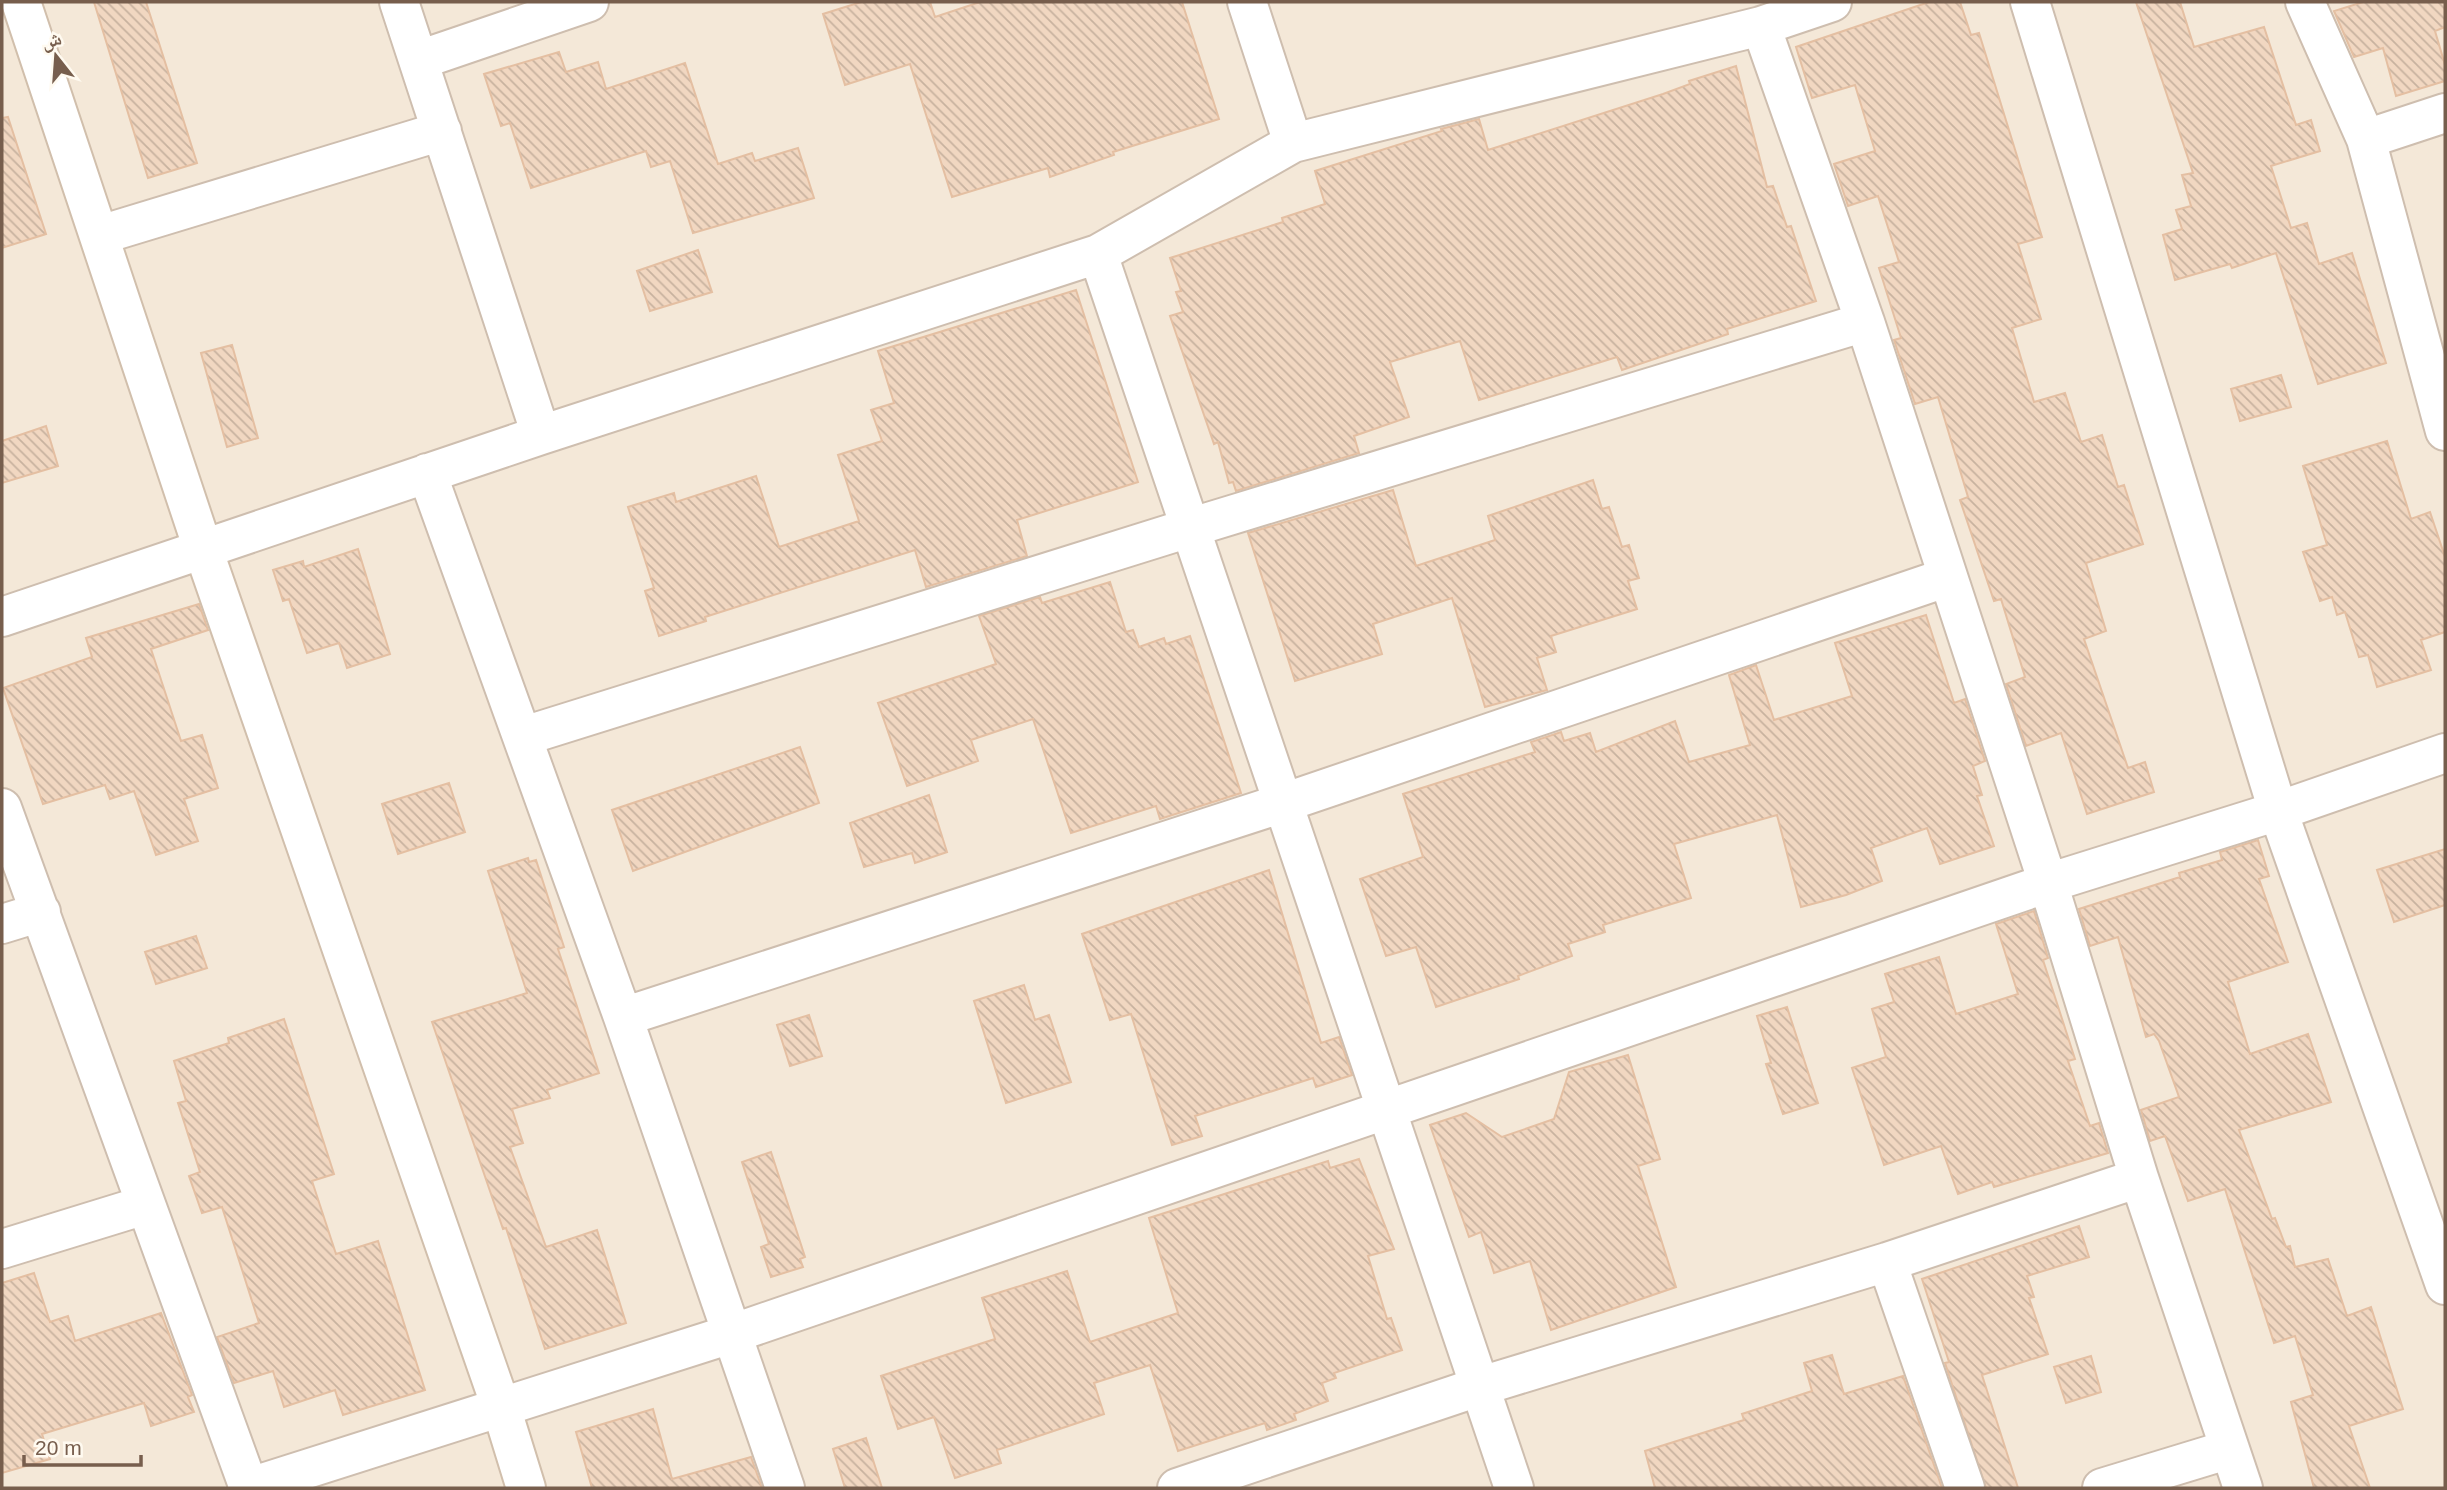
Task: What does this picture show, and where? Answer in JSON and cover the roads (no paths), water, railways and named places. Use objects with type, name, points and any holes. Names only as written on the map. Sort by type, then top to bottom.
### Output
[{"type":"street","points":[[21,2],[203,549],[501,1407],[526,1488]]},
{"type":"street","points":[[399,2],[541,435]]},
{"type":"street","points":[[419,60],[589,2]]},
{"type":"street","points":[[1247,2],[1293,143]]},
{"type":"street","points":[[2,617],[541,435],[1098,254],[1293,143],[1760,26],[1832,2]]},
{"type":"street","points":[[2029,2],[2278,811],[2445,1285]]},
{"type":"street","points":[[2305,2],[2366,139],[2444,425]]},
{"type":"street","points":[[1760,26],[1865,322],[2048,883],[2139,1178],[2243,1488]]},
{"type":"street","points":[[2366,139],[2445,113]]},
{"type":"street","points":[[100,235],[442,131]]},
{"type":"street","points":[[1098,254],[1189,528],[1389,1109],[1514,1488]]},
{"type":"street","points":[[524,736],[1189,528],[1865,322]]},
{"type":"street","points":[[428,473],[623,1017],[785,1488]]},
{"type":"street","points":[[623,1017],[1283,803],[1948,577]]},
{"type":"street","points":[[2,808],[248,1488],[731,1334],[2048,883],[2278,811],[2445,753]]},
{"type":"street","points":[[2,924],[41,912]]},
{"type":"street","points":[[1177,1488],[1481,1385],[1887,1262],[2139,1178]]},
{"type":"street","points":[[2,1249],[145,1205]]},
{"type":"street","points":[[1887,1262],[1965,1488]]},
{"type":"street","points":[[2102,1488],[2230,1449]]}]
